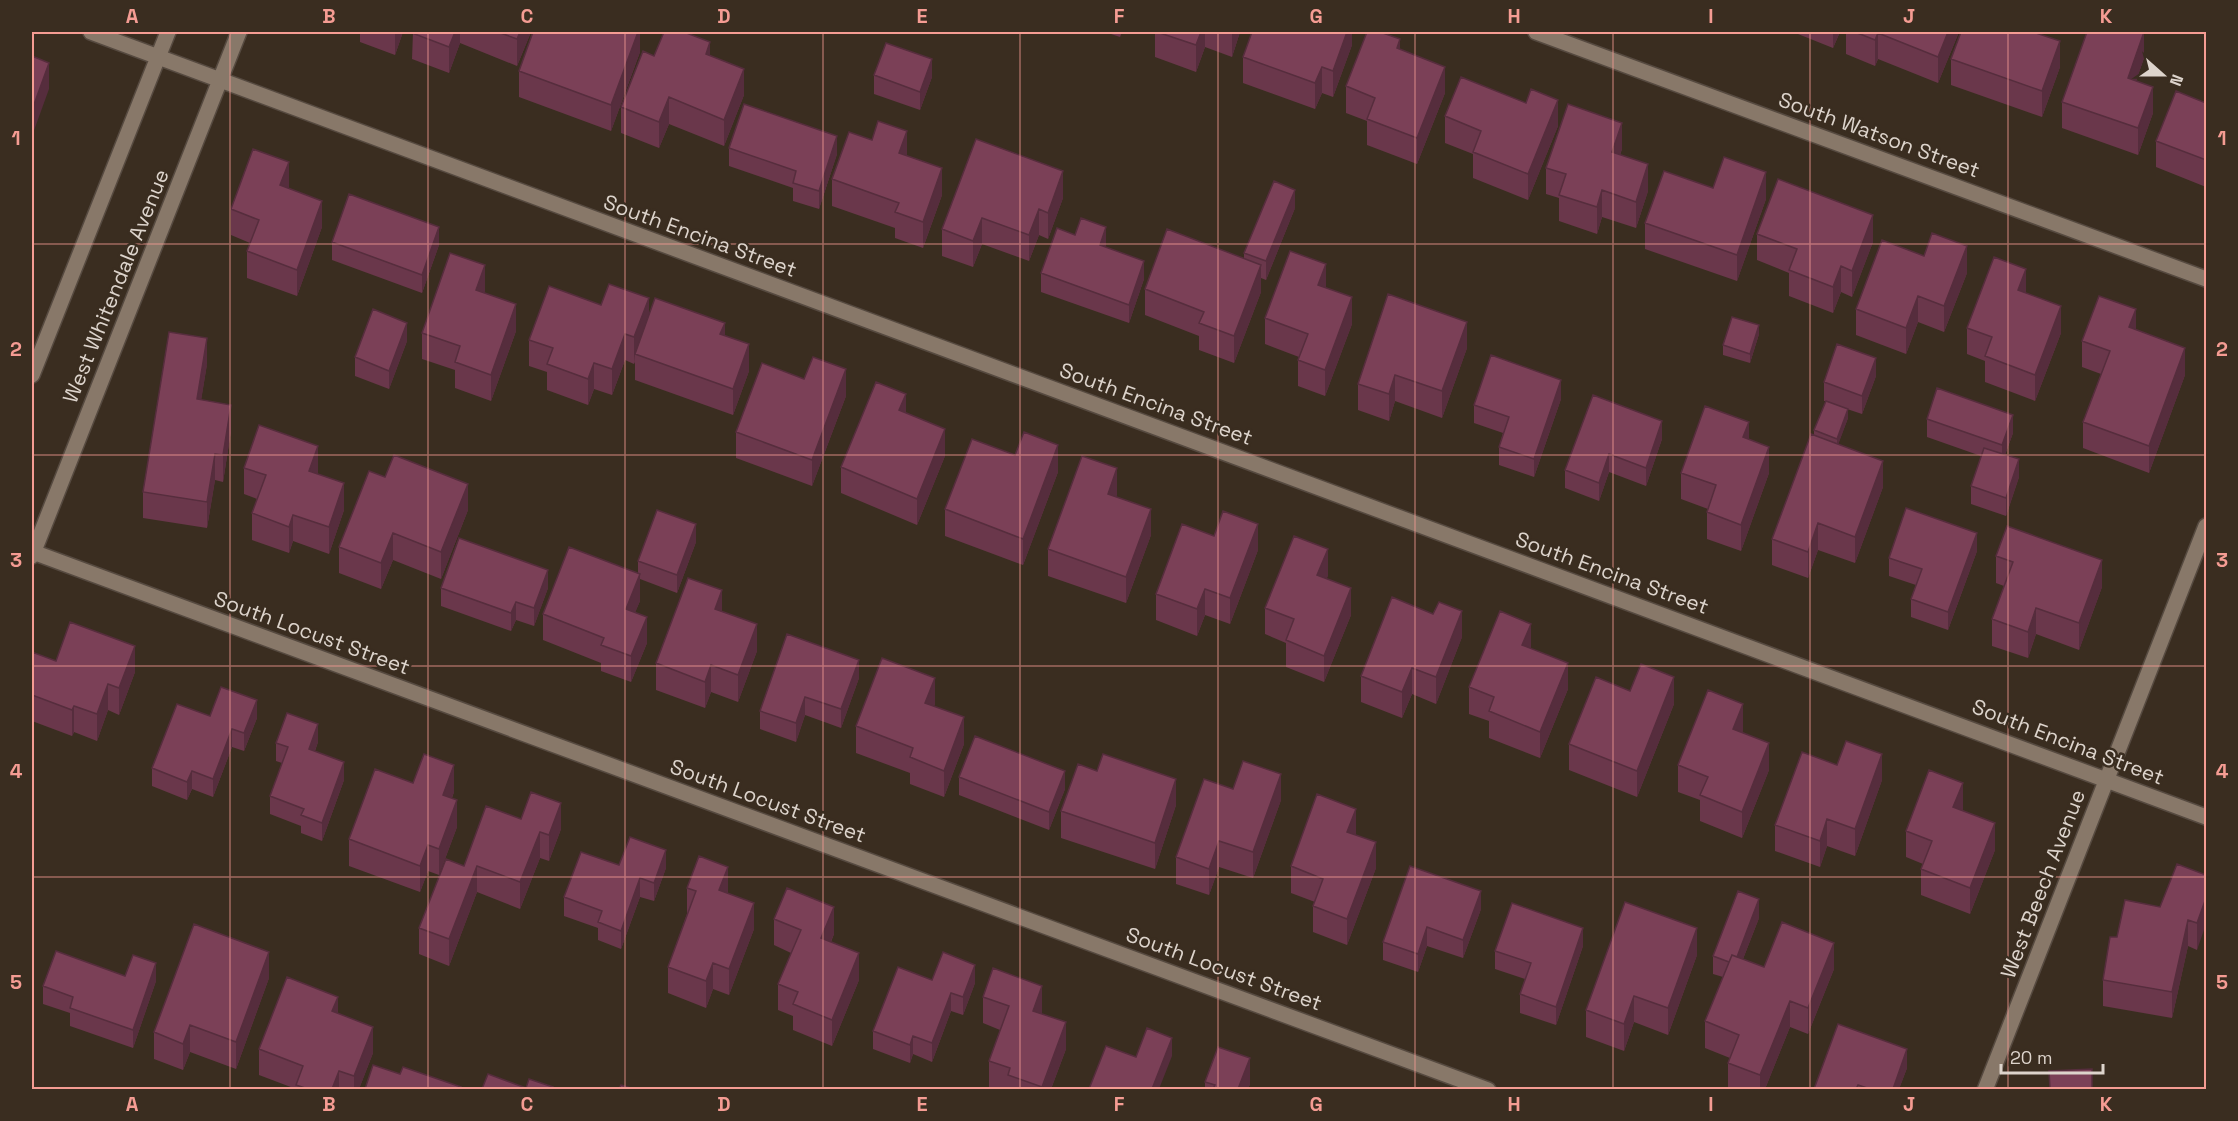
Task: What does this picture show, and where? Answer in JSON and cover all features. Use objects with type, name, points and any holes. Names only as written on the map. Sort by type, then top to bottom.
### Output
[{"type":"street","name":"South Encina Street","points":[[91,32],[2206,817]]},
{"type":"street","points":[[32,375],[168,32]]},
{"type":"street","name":"West Whitendale Avenue","points":[[32,554],[239,32]]},
{"type":"street","name":"South Watson Street","points":[[1536,32],[2206,279]]},
{"type":"street","name":"West Beech Avenue","points":[[1985,1089],[2206,526]]},
{"type":"street","name":"South Locust Street","points":[[32,554],[1488,1089]]},
{"type":"building","points":[[413,32],[455,32],[449,47]]},
{"type":"building","points":[[498,32],[520,32],[517,39]]},
{"type":"building","points":[[533,32],[638,32],[611,105],[519,71]]},
{"type":"building","points":[[664,32],[684,32],[710,42],[706,54],[744,69],[724,120],[669,97],[659,122],[621,107],[643,51],[654,56]]},
{"type":"building","points":[[1157,32],[1201,32],[1196,45]]},
{"type":"building","points":[[1252,32],[1347,32],[1333,71],[1322,67],[1315,83],[1243,57]]},
{"type":"building","points":[[1367,32],[1380,32],[1400,39],[1397,48],[1445,67],[1417,138],[1367,119],[1375,98],[1346,86]]},
{"type":"building","points":[[1855,32],[1948,32],[1938,57],[1878,33],[1875,40]]},
{"type":"building","points":[[1961,32],[2033,32],[2060,41],[2042,91],[1951,59]]},
{"type":"building","points":[[2087,32],[2144,32],[2128,78],[2153,87],[2138,128],[2062,102]]},
{"type":"building","points":[[886,43],[932,59],[920,92],[874,75]]},
{"type":"building","points":[[32,56],[49,63],[32,110]]},
{"type":"building","points":[[1461,77],[1526,103],[1531,89],[1558,100],[1528,174],[1473,152],[1481,131],[1445,116]]},
{"type":"building","points":[[2176,91],[2206,103],[2206,160],[2156,141]]},
{"type":"building","points":[[744,104],[837,136],[819,191],[793,183],[796,171],[729,148]]},
{"type":"building","points":[[1568,104],[1622,123],[1612,152],[1648,164],[1636,202],[1602,190],[1597,207],[1559,195],[1566,174],[1546,168]]},
{"type":"building","points":[[878,121],[907,131],[899,153],[942,168],[923,222],[895,212],[899,203],[832,179],[849,132],[872,140]]},
{"type":"building","points":[[976,139],[1063,171],[1048,213],[1039,209],[1029,235],[982,218],[973,241],[942,229]]},
{"type":"building","points":[[253,149],[289,162],[280,185],[322,201],[297,270],[247,251],[259,220],[231,209]]},
{"type":"building","points":[[1724,157],[1766,172],[1737,255],[1645,223],[1664,171],[1713,188]]},
{"type":"building","points":[[1778,179],[1873,215],[1852,271],[1841,266],[1833,287],[1789,270],[1797,249],[1757,234]]},
{"type":"building","points":[[1274,181],[1295,190],[1266,261],[1244,253]]},
{"type":"building","points":[[349,194],[439,227],[422,275],[332,242]]},
{"type":"building","points":[[1081,218],[1106,227],[1100,245],[1144,261],[1129,305],[1041,273],[1057,228],[1075,235]]},
{"type":"building","points":[[1167,229],[1261,265],[1234,336],[1199,323],[1204,312],[1145,289]]},
{"type":"building","points":[[1932,233],[1967,246],[1944,306],[1918,296],[1906,328],[1856,309],[1882,240],[1924,256]]},
{"type":"building","points":[[1290,251],[1326,264],[1318,285],[1352,297],[1325,370],[1298,360],[1308,334],[1265,318]]},
{"type":"building","points":[[450,253],[485,265],[476,290],[516,304],[491,375],[455,362],[460,346],[422,333]]},
{"type":"building","points":[[1994,257],[2026,269],[2018,290],[2061,306],[2035,375],[1985,356],[1992,337],[1967,328]]},
{"type":"building","points":[[609,284],[649,298],[634,337],[625,334],[612,369],[594,363],[588,379],[547,364],[553,348],[529,340],[549,286],[601,305]]},
{"type":"building","points":[[1388,294],[1467,322],[1442,391],[1395,375],[1389,394],[1358,384]]},
{"type":"building","points":[[2099,296],[2136,309],[2129,327],[2185,348],[2149,446],[2083,422],[2110,351],[2082,341]]},
{"type":"building","points":[[655,298],[725,323],[720,334],[749,344],[733,389],[635,354]]},
{"type":"building","points":[[373,309],[407,323],[389,371],[355,357]]},
{"type":"building","points":[[1732,317],[1759,325],[1750,354],[1723,345]]},
{"type":"building","points":[[169,332],[207,338],[197,399],[231,405],[223,455],[215,454],[207,502],[143,492]]},
{"type":"building","points":[[1837,344],[1876,358],[1862,396],[1824,382]]},
{"type":"building","points":[[1491,355],[1561,380],[1534,459],[1499,447],[1509,417],[1474,405]]},
{"type":"building","points":[[813,357],[846,369],[812,460],[736,432],[762,363],[804,379]]},
{"type":"building","points":[[876,382],[906,394],[899,410],[945,429],[917,499],[841,467]]},
{"type":"building","points":[[1937,388],[2013,415],[2002,445],[1927,419]]},
{"type":"building","points":[[1593,395],[1662,421],[1646,468],[1609,454],[1599,483],[1565,470]]},
{"type":"building","points":[[1826,401],[1848,409],[1837,439],[1814,430]]},
{"type":"building","points":[[1705,406],[1749,422],[1743,437],[1769,447],[1741,525],[1707,512],[1716,485],[1681,473]]},
{"type":"building","points":[[259,425],[318,446],[309,471],[344,483],[329,527],[293,515],[289,527],[252,513],[266,475],[244,468]]},
{"type":"building","points":[[1024,432],[1058,445],[1023,539],[945,509],[972,439],[1015,455]]},
{"type":"building","points":[[1811,434],[1883,461],[1855,537],[1818,523],[1808,552],[1772,539]]},
{"type":"building","points":[[1984,448],[2019,459],[2006,498],[1971,486]]},
{"type":"building","points":[[394,455],[468,484],[441,552],[393,533],[381,563],[339,547],[369,471],[385,477]]},
{"type":"building","points":[[1082,456],[1117,468],[1108,494],[1151,509],[1126,577],[1048,549]]},
{"type":"building","points":[[1906,508],[1977,533],[1948,612],[1911,599],[1922,569],[1889,558]]},
{"type":"building","points":[[657,510],[696,524],[677,575],[638,561]]},
{"type":"building","points":[[1223,511],[1258,524],[1230,598],[1205,589],[1197,609],[1156,594],[1182,524],[1214,536]]},
{"type":"building","points":[[2007,526],[2102,560],[2079,623],[2036,608],[2028,632],[1992,619],[2013,562],[1996,556]]},
{"type":"building","points":[[1294,536],[1328,549],[1317,575],[1351,588],[1324,656],[1286,640],[1294,619],[1265,608]]},
{"type":"building","points":[[459,538],[548,570],[534,608],[516,602],[511,613],[441,588]]},
{"type":"building","points":[[569,547],[640,574],[626,609],[647,617],[631,656],[601,645],[604,638],[543,614]]},
{"type":"building","points":[[688,578],[722,590],[715,609],[757,624],[738,675],[711,665],[705,682],[656,663]]},
{"type":"building","points":[[1392,597],[1433,614],[1439,602],[1462,611],[1436,677],[1412,668],[1402,692],[1361,676]]},
{"type":"building","points":[[1500,611],[1531,624],[1522,645],[1568,663],[1540,732],[1489,711],[1494,697],[1469,687]]},
{"type":"building","points":[[70,622],[135,646],[119,688],[108,684],[97,714],[74,706],[72,710],[32,695],[32,652],[56,661]]},
{"type":"building","points":[[787,634],[859,660],[841,709],[805,697],[796,723],[760,711]]},
{"type":"building","points":[[882,658],[935,678],[925,703],[964,717],[944,771],[910,757],[913,748],[856,726]]},
{"type":"building","points":[[1641,664],[1674,677],[1637,771],[1569,744],[1596,677],[1630,691]]},
{"type":"building","points":[[221,687],[257,700],[244,733],[232,729],[213,779],[192,771],[187,782],[152,768],[177,704],[210,716]]},
{"type":"building","points":[[1708,690],[1743,704],[1733,729],[1769,743],[1742,812],[1700,795],[1708,777],[1678,765]]},
{"type":"building","points":[[287,713],[318,724],[309,749],[344,762],[322,823],[301,815],[304,809],[270,796],[288,747],[276,743]]},
{"type":"building","points":[[975,736],[1065,771],[1049,812],[959,777]]},
{"type":"building","points":[[1846,741],[1882,754],[1855,829],[1827,819],[1820,841],[1775,825],[1802,752],[1837,765]]},
{"type":"building","points":[[424,754],[454,765],[443,795],[457,800],[439,849],[428,845],[420,866],[349,839],[375,769],[413,783]]},
{"type":"building","points":[[1103,754],[1176,779],[1155,843],[1061,811],[1078,764],[1097,771]]},
{"type":"building","points":[[1243,761],[1281,774],[1253,852],[1219,841],[1209,869],[1176,857],[1204,779],[1233,789]]},
{"type":"building","points":[[1929,770],[1963,783],[1953,807],[1995,823],[1970,888],[1921,869],[1932,841],[1906,831]]},
{"type":"building","points":[[531,792],[561,803],[549,835],[540,832],[520,882],[477,866],[449,939],[419,928],[446,859],[464,866],[486,806],[521,819]]},
{"type":"building","points":[[1317,794],[1356,809],[1347,832],[1376,842],[1347,919],[1313,906],[1323,879],[1291,866]]},
{"type":"building","points":[[630,837],[666,850],[654,883],[640,878],[621,931],[598,922],[602,911],[564,897],[581,852],[619,865]]},
{"type":"building","points":[[699,856],[728,867],[719,890],[754,903],[729,969],[713,963],[706,981],[668,967],[696,891],[687,888]]},
{"type":"building","points":[[2177,864],[2206,875],[2206,898],[2197,923],[2188,920],[2172,992],[2103,980],[2110,937],[2117,937],[2125,900],[2160,907]]},
{"type":"building","points":[[1410,866],[1481,891],[1463,940],[1427,927],[1418,954],[1383,942]]},
{"type":"building","points":[[787,888],[834,907],[821,938],[859,953],[832,1020],[793,1004],[798,992],[778,984],[801,930],[774,919]]},
{"type":"building","points":[[1738,891],[1759,899],[1737,957],[1732,955],[1729,962],[1713,956]]},
{"type":"building","points":[[1625,902],[1697,928],[1668,1008],[1634,996],[1624,1024],[1586,1010]]},
{"type":"building","points":[[1512,903],[1583,928],[1556,1007],[1520,994],[1531,963],[1495,951]]},
{"type":"building","points":[[1782,922],[1834,943],[1808,1008],[1790,1001],[1760,1075],[1728,1063],[1739,1035],[1705,1021],[1732,955],[1764,967]]},
{"type":"building","points":[[194,924],[269,952],[236,1042],[190,1025],[183,1044],[154,1032]]},
{"type":"building","points":[[56,951],[125,976],[133,955],[156,963],[133,1030],[70,1008],[73,997],[43,986]]},
{"type":"building","points":[[943,952],[975,965],[963,997],[951,993],[932,1043],[913,1036],[910,1045],[873,1031],[898,967],[932,980]]},
{"type":"building","points":[[993,968],[1042,986],[1033,1011],[1066,1022],[1042,1087],[1008,1075],[1010,1068],[989,1061],[1009,1006],[983,997]]},
{"type":"building","points":[[287,977],[338,997],[332,1011],[373,1027],[354,1076],[339,1071],[332,1089],[308,1089],[296,1085],[303,1066],[259,1049]]},
{"type":"building","points":[[1838,1024],[1907,1049],[1893,1089],[1870,1089],[1858,1085],[1856,1089],[1814,1089]]},
{"type":"building","points":[[1147,1028],[1172,1038],[1152,1089],[1089,1089],[1106,1046],[1136,1057]]},
{"type":"building","points":[[1218,1047],[1250,1058],[1238,1089],[1213,1089],[1215,1085],[1205,1082]]},
{"type":"building","points":[[373,1065],[400,1074],[403,1067],[461,1087],[460,1089],[365,1089]]},
{"type":"building","points":[[2092,1069],[2092,1089],[2050,1089],[2049,1071]]},
{"type":"building","points":[[488,1074],[526,1088],[529,1079],[553,1087],[552,1089],[482,1089]]},
{"type":"building","points":[[621,1085],[634,1089],[619,1089]]}]
